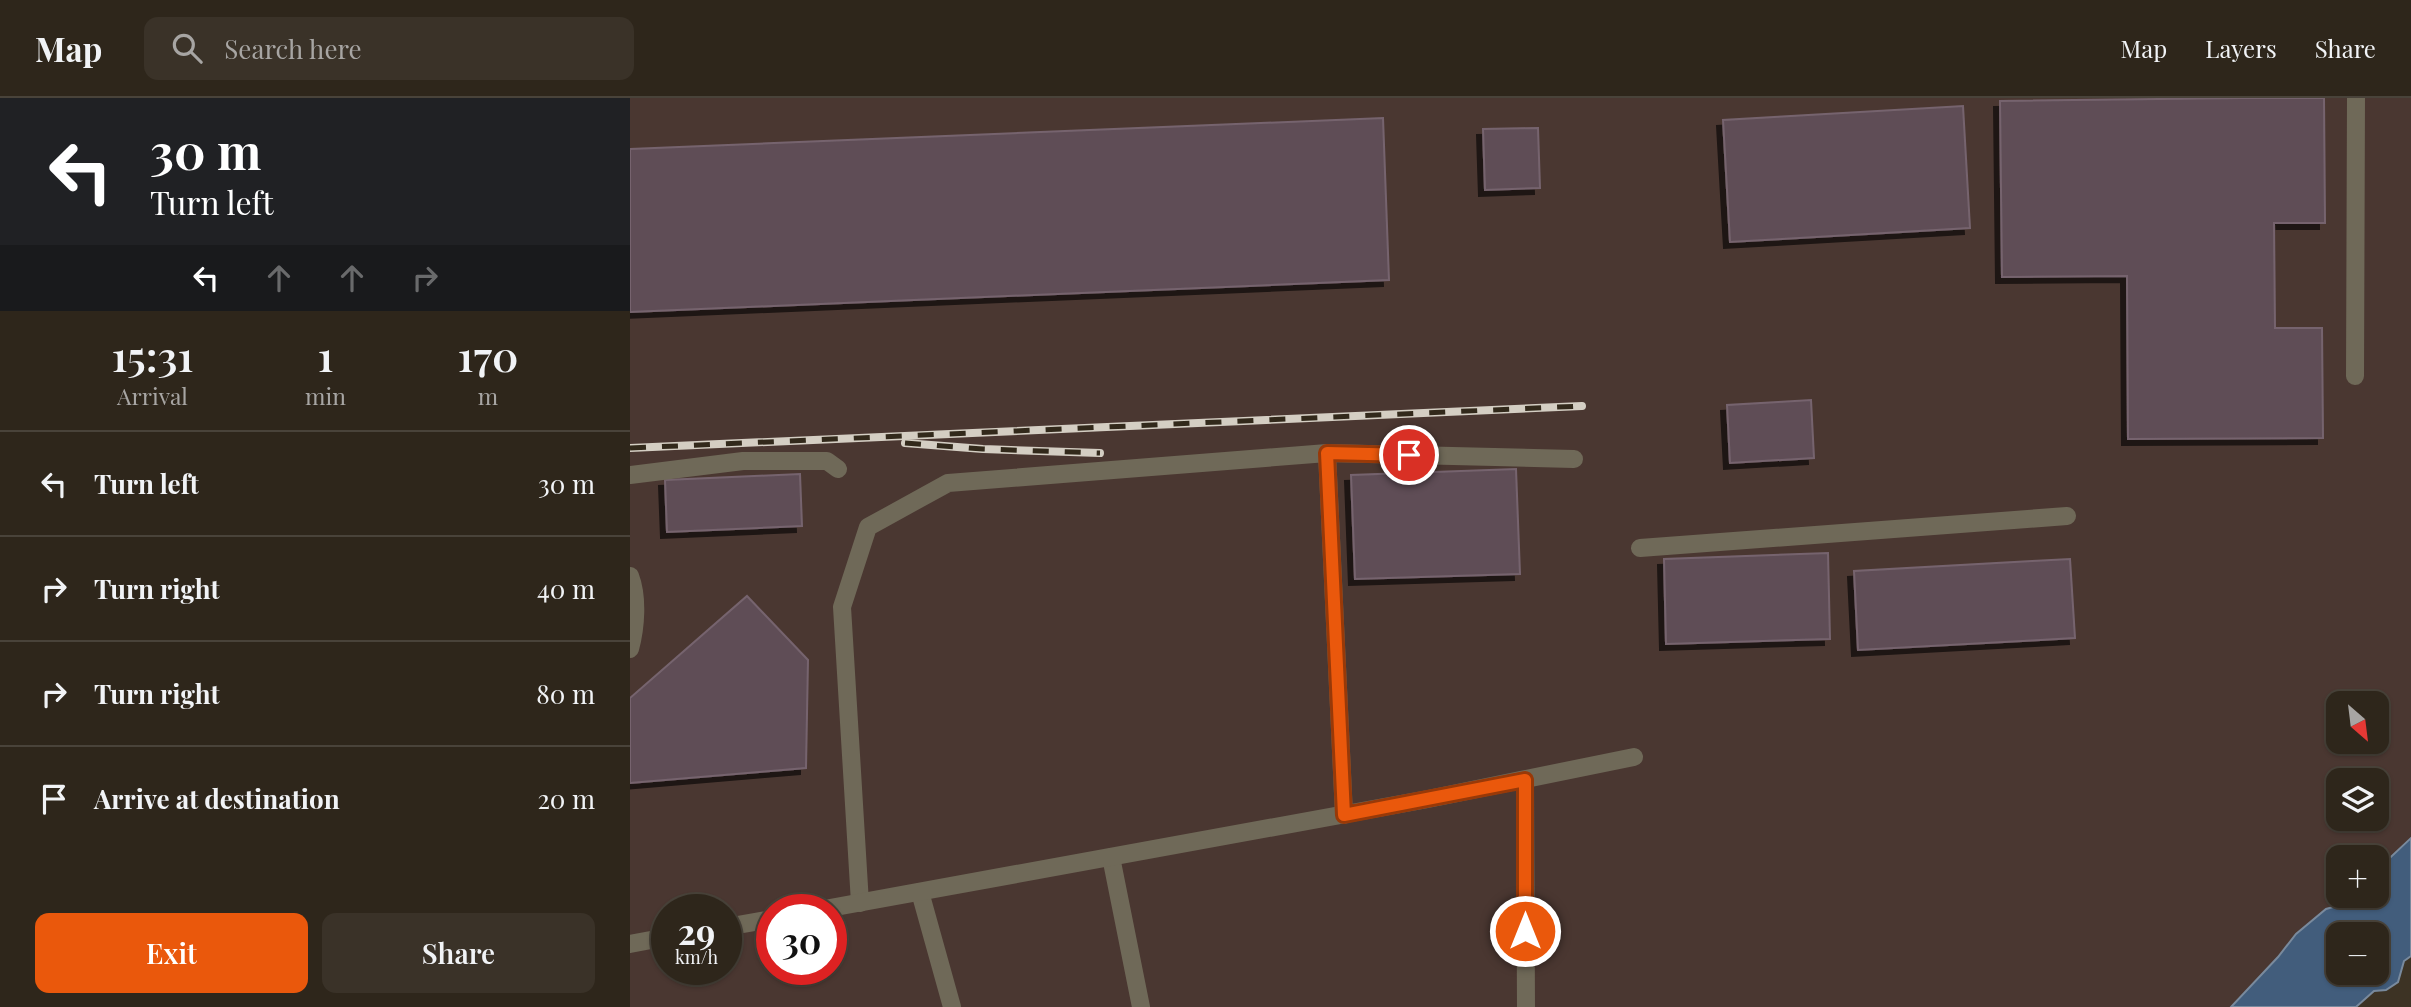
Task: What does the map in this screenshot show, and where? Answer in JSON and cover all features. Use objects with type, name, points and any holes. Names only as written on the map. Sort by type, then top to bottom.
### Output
[{"type":"street","points":[[2356,98],[2356,376]]},
{"type":"street","points":[[1327,453],[1344,815]]},
{"type":"street","points":[[860,903],[842,607],[868,527],[948,483],[1327,453],[1574,459]]},
{"type":"street","points":[[630,475],[743,461],[827,461],[838,469]]},
{"type":"street","points":[[1640,548],[2067,516]]},
{"type":"street","points":[[630,576],[635,589],[633,639],[630,649]]},
{"type":"street","points":[[847,905],[1344,815],[1634,757]]},
{"type":"street","points":[[1525,780],[1525,1007]]},
{"type":"street","points":[[1111,858],[1142,1007]]},
{"type":"street","points":[[920,892],[952,1007]]},
{"type":"street","points":[[630,944],[651,940]]},
{"type":"shaded area","points":[[630,98],[2411,98],[2411,838],[2389,859],[2389,845],[2326,845],[2326,908],[2330,908],[2296,934],[2231,1007],[630,1007]]},
{"type":"water","points":[[2411,838],[2411,956],[2404,961],[2398,982],[2386,990],[2374,991],[2356,1007],[2231,1007],[2296,934],[2326,909],[2389,908],[2389,859]]},
{"type":"building","points":[[2324,98],[2325,223],[2274,223],[2275,328],[2322,328],[2323,438],[2128,439],[2127,276],[2002,277],[2000,101]]},
{"type":"building","points":[[1963,106],[1970,228],[1730,242],[1723,120]]},
{"type":"building","points":[[1383,118],[1389,280],[630,312],[630,149]]},
{"type":"building","points":[[1538,128],[1540,188],[1485,190],[1483,129]]},
{"type":"building","points":[[1811,400],[1814,458],[1730,463],[1727,405]]},
{"type":"building","points":[[1516,469],[1520,574],[1355,579],[1351,475]]},
{"type":"building","points":[[800,474],[802,526],[667,532],[665,480]]},
{"type":"building","points":[[1828,553],[1830,639],[1666,644],[1664,559]]},
{"type":"building","points":[[2070,559],[2075,638],[1858,650],[1854,571]]},
{"type":"building","points":[[747,596],[808,660],[806,768],[630,783],[630,698]]},
{"type":"railway","points":[[630,448],[1582,406]]},
{"type":"railway","points":[[905,443],[1100,453]]},
{"type":"route","points":[[1409,455],[1327,453],[1344,815],[1525,780],[1525,931]]}]
